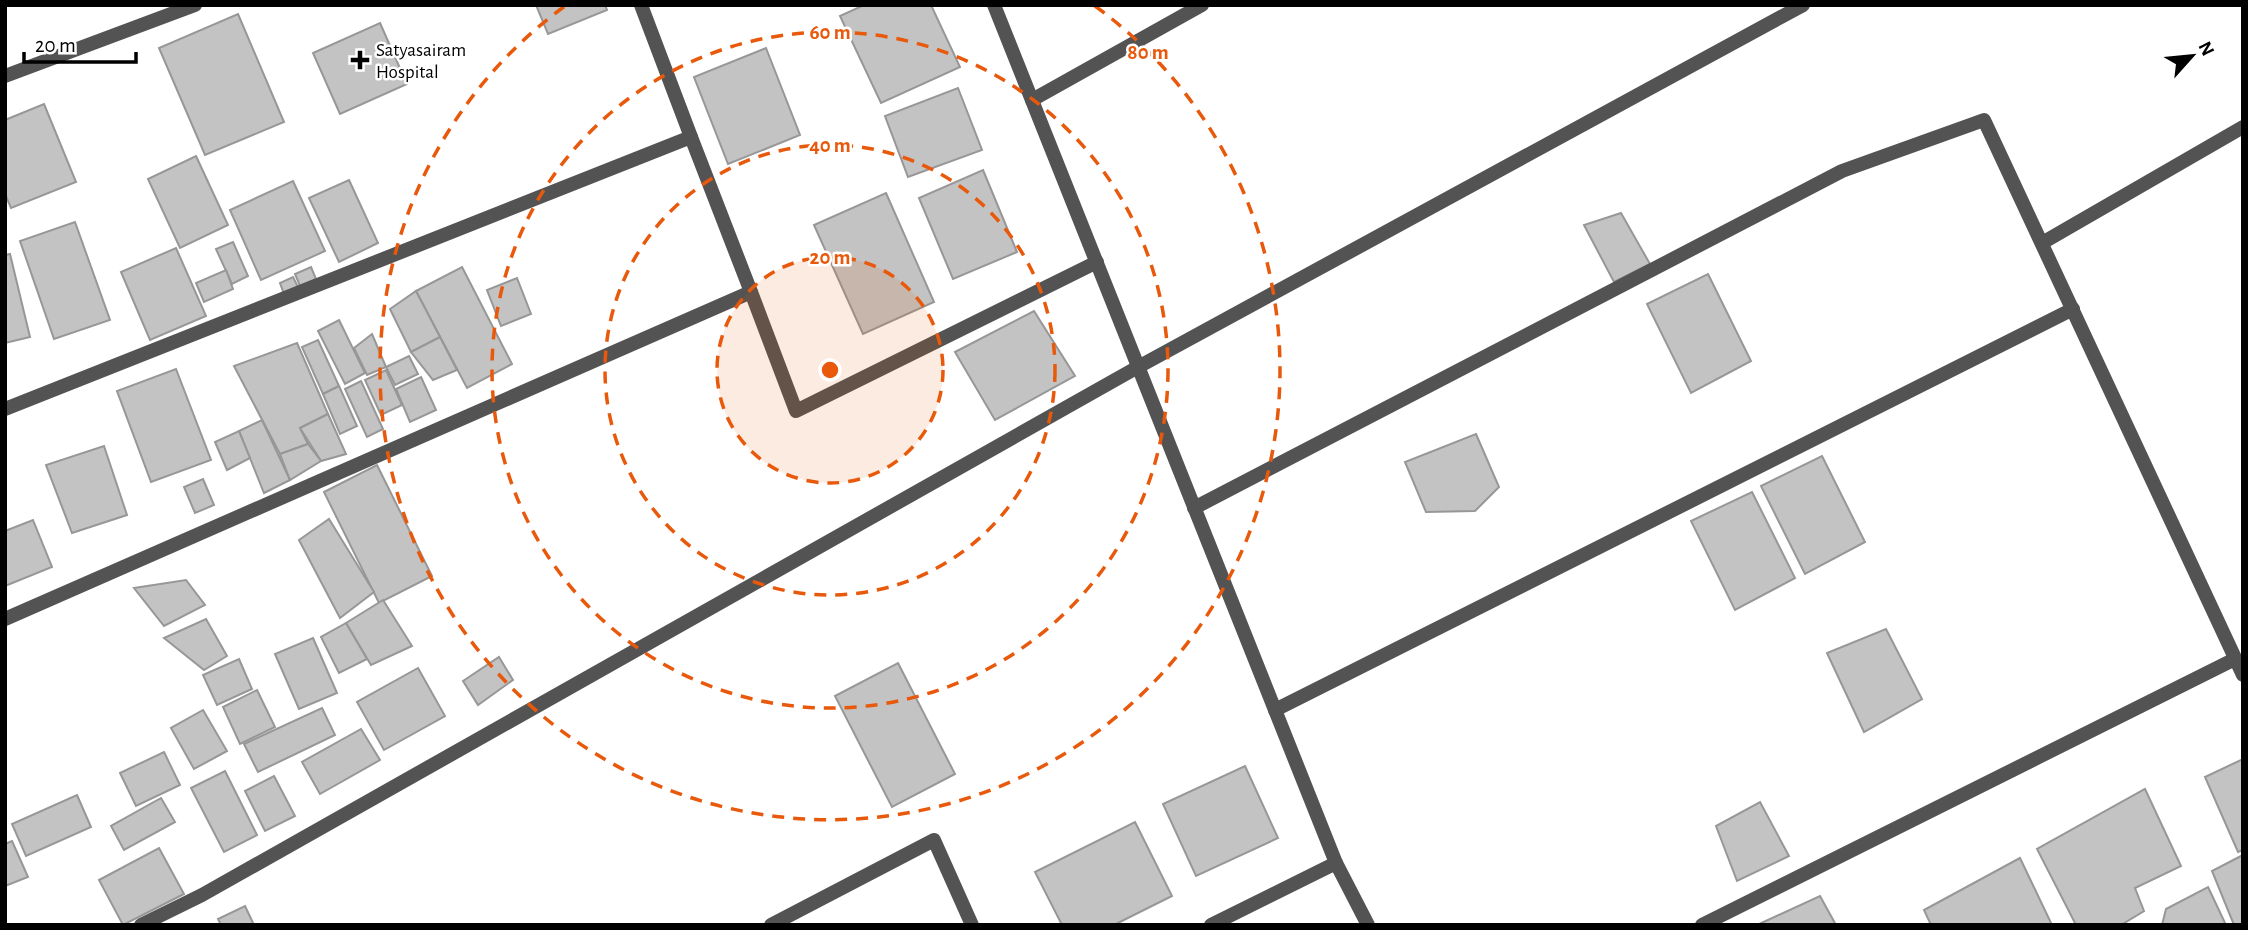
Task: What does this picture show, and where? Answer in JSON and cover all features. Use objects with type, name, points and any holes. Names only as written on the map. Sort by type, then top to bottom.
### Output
[{"type":"street","points":[[5,76],[195,5]]},
{"type":"street","points":[[641,5],[796,411],[1097,262]]},
{"type":"street","points":[[994,5],[1336,863],[1368,925]]},
{"type":"street","points":[[1032,100],[1202,5]]},
{"type":"street","points":[[141,925],[214,888],[1138,367],[1803,5]]},
{"type":"street","points":[[1194,508],[1842,171],[1984,120],[2243,675]]},
{"type":"street","points":[[2042,243],[2243,127]]},
{"type":"street","points":[[5,410],[691,137]]},
{"type":"street","points":[[5,619],[751,292]]},
{"type":"street","points":[[1275,710],[2073,309]]},
{"type":"street","points":[[1702,925],[2235,659]]},
{"type":"street","points":[[771,925],[934,840],[972,925]]},
{"type":"street","points":[[1211,925],[1336,863]]},
{"type":"building","points":[[536,5],[605,5],[607,10],[548,34]]},
{"type":"building","points":[[864,5],[931,5],[960,67],[881,103],[840,16]]},
{"type":"building","points":[[238,14],[284,122],[205,155],[159,48]]},
{"type":"building","points":[[380,23],[407,84],[340,114],[313,53]]},
{"type":"building","points":[[766,48],[800,135],[728,164],[694,77]]},
{"type":"building","points":[[958,88],[982,150],[908,177],[885,116]]},
{"type":"building","points":[[44,104],[76,182],[11,208],[5,194],[5,120]]},
{"type":"building","points":[[196,156],[228,225],[180,248],[148,179]]},
{"type":"building","points":[[983,170],[1017,252],[953,279],[919,198]]},
{"type":"building","points":[[349,180],[378,243],[339,262],[309,198]]},
{"type":"building","points":[[293,181],[325,251],[261,280],[230,210]]},
{"type":"building","points":[[886,193],[934,302],[863,334],[814,225]]},
{"type":"building","points":[[1621,213],[1650,264],[1614,282],[1584,225]]},
{"type":"building","points":[[75,222],[110,320],[54,339],[20,241]]},
{"type":"building","points":[[233,242],[248,276],[232,284],[216,249]]},
{"type":"building","points":[[176,248],[206,316],[150,340],[121,272]]},
{"type":"building","points":[[10,254],[30,337],[5,343],[5,255]]},
{"type":"building","points":[[311,267],[316,279],[300,286],[295,274]]},
{"type":"building","points":[[462,267],[512,364],[467,388],[416,291]]},
{"type":"building","points":[[226,270],[233,289],[204,302],[196,283]]},
{"type":"building","points":[[1708,274],[1751,361],[1691,393],[1647,304]]},
{"type":"building","points":[[293,277],[298,287],[284,294],[280,283]]},
{"type":"building","points":[[517,278],[531,314],[501,326],[487,290]]},
{"type":"building","points":[[416,291],[440,337],[411,352],[390,309]]},
{"type":"building","points":[[1034,311],[1075,376],[995,420],[955,352]]},
{"type":"building","points":[[339,320],[365,373],[345,384],[318,331]]},
{"type":"building","points":[[372,334],[386,367],[367,375],[354,348]]},
{"type":"building","points":[[440,337],[457,370],[433,380],[411,352]]},
{"type":"building","points":[[318,340],[339,386],[323,394],[302,347]]},
{"type":"building","points":[[297,343],[328,414],[300,428],[308,444],[280,454],[234,366]]},
{"type":"building","points":[[409,356],[418,374],[395,385],[386,367]]},
{"type":"building","points":[[176,369],[211,460],[151,482],[117,391]]},
{"type":"building","points":[[386,370],[402,405],[381,415],[365,380]]},
{"type":"building","points":[[421,377],[436,410],[410,422],[396,389]]},
{"type":"building","points":[[361,381],[383,429],[367,437],[345,389]]},
{"type":"building","points":[[339,386],[357,426],[340,434],[323,394]]},
{"type":"building","points":[[328,414],[346,454],[321,461],[300,428]]},
{"type":"building","points":[[262,420],[290,480],[264,493],[239,431]]},
{"type":"building","points":[[239,431],[250,458],[227,470],[215,442]]},
{"type":"building","points":[[1476,434],[1499,487],[1475,511],[1426,512],[1405,462]]},
{"type":"building","points":[[308,444],[321,461],[290,480],[280,454]]},
{"type":"building","points":[[104,446],[127,515],[72,533],[46,465]]},
{"type":"building","points":[[1822,456],[1865,542],[1805,574],[1761,486]]},
{"type":"building","points":[[377,465],[432,576],[379,603],[324,492]]},
{"type":"building","points":[[203,479],[214,505],[195,513],[184,487]]},
{"type":"building","points":[[1752,492],[1795,578],[1735,610],[1691,521]]},
{"type":"building","points":[[329,519],[374,592],[340,618],[299,540]]},
{"type":"building","points":[[33,520],[52,567],[5,586],[5,531]]},
{"type":"building","points":[[186,580],[205,605],[164,626],[134,588]]},
{"type":"building","points":[[383,600],[412,646],[371,665],[346,623]]},
{"type":"building","points":[[206,619],[227,656],[204,670],[164,638]]},
{"type":"building","points":[[346,623],[367,659],[339,673],[321,637]]},
{"type":"building","points":[[1886,629],[1922,699],[1864,732],[1827,653]]},
{"type":"building","points":[[313,638],[337,693],[299,709],[275,654]]},
{"type":"building","points":[[499,657],[513,680],[478,705],[463,681]]},
{"type":"building","points":[[239,659],[252,689],[217,705],[203,675]]},
{"type":"building","points":[[898,663],[955,774],[892,807],[835,696]]},
{"type":"building","points":[[418,668],[445,716],[384,750],[357,702]]},
{"type":"building","points":[[257,690],[275,727],[240,744],[223,707]]},
{"type":"building","points":[[322,708],[335,735],[258,772],[244,744]]},
{"type":"building","points":[[203,710],[227,751],[194,769],[171,728]]},
{"type":"building","points":[[361,729],[380,760],[320,794],[302,762]]},
{"type":"building","points":[[164,752],[180,785],[136,806],[120,773]]},
{"type":"building","points":[[2243,759],[2243,850],[2238,852],[2205,777]]},
{"type":"building","points":[[1245,766],[1278,838],[1196,876],[1163,804]]},
{"type":"building","points":[[225,771],[257,835],[224,852],[191,788]]},
{"type":"building","points":[[274,776],[295,816],[265,831],[245,791]]},
{"type":"building","points":[[2145,789],[2181,866],[2135,888],[2144,911],[2121,925],[2076,925],[2037,849]]},
{"type":"building","points":[[77,795],[91,827],[26,856],[12,824]]},
{"type":"building","points":[[161,798],[175,822],[124,850],[111,826]]},
{"type":"building","points":[[1760,802],[1789,856],[1737,881],[1716,826]]},
{"type":"building","points":[[1135,822],[1172,896],[1114,925],[1062,925],[1035,872]]},
{"type":"building","points":[[12,841],[28,877],[5,886],[5,844]]},
{"type":"building","points":[[159,848],[184,894],[123,925],[99,880]]},
{"type":"building","points":[[2243,855],[2243,925],[2234,925],[2212,871]]},
{"type":"building","points":[[2020,858],[2052,925],[1931,925],[1924,910]]},
{"type":"building","points":[[2208,887],[2226,925],[2162,925],[2166,909]]},
{"type":"building","points":[[1820,896],[1836,925],[1757,925]]},
{"type":"building","points":[[245,906],[254,925],[221,925],[218,919]]},
{"type":"place","name":"Satyasairam Hospital","points":[[360,60]]}]
